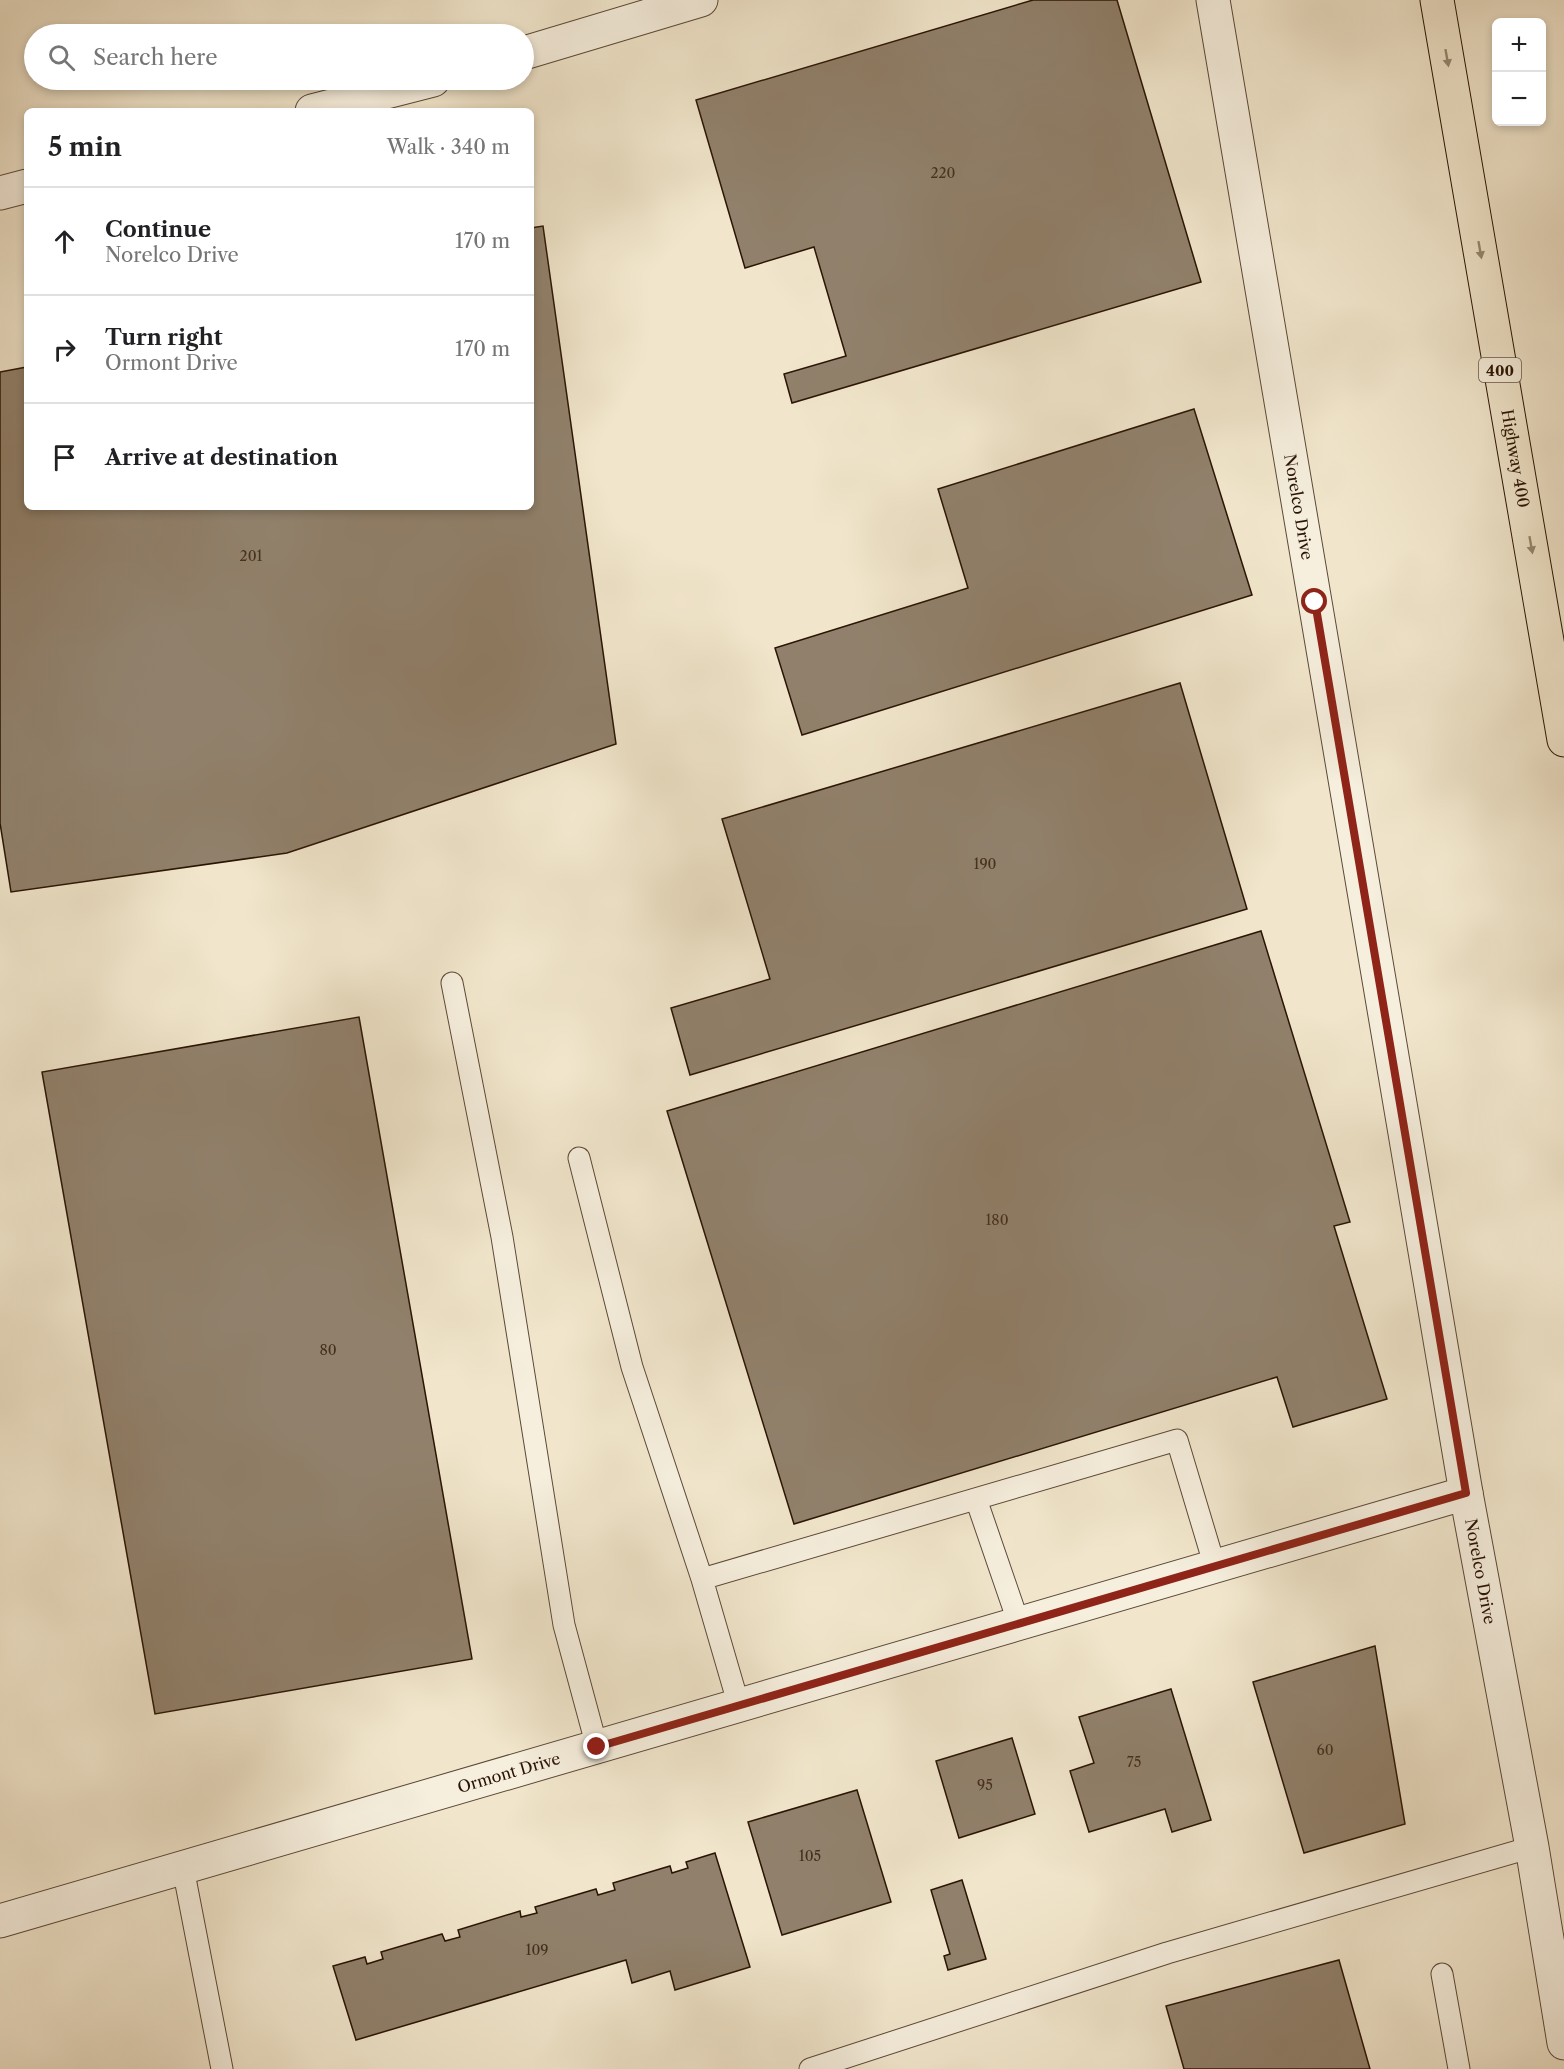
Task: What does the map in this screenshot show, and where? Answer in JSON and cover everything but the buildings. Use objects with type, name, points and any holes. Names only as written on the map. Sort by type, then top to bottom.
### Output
[{"type":"highway","name":"Highway 400","points":[[1437,0],[1564,740]]},
{"type":"street","points":[[534,50],[701,0]]},
{"type":"street","name":"Norelco Drive","points":[[1213,0],[1466,1493],[1532,1847],[1564,2043]]},
{"type":"street","points":[[324,108],[394,90]]},
{"type":"street","points":[[0,193],[24,187]]},
{"type":"street","name":"Ormont Drive","points":[[0,1922],[1466,1493]]},
{"type":"lane","points":[[452,983],[502,1237],[564,1625],[597,1747]]},
{"type":"lane","points":[[579,1158],[632,1368],[702,1579],[739,1706]]},
{"type":"lane","points":[[702,1579],[1177,1440],[1215,1567]]},
{"type":"lane","points":[[976,1499],[1019,1624]]},
{"type":"lane","points":[[810,2069],[1167,1953],[1532,1847]]},
{"type":"lane","points":[[183,1868],[222,2069]]},
{"type":"lane","points":[[1442,1974],[1459,2069]]},
{"type":"route","points":[[597,1747],[1466,1493],[1315,602]]}]
